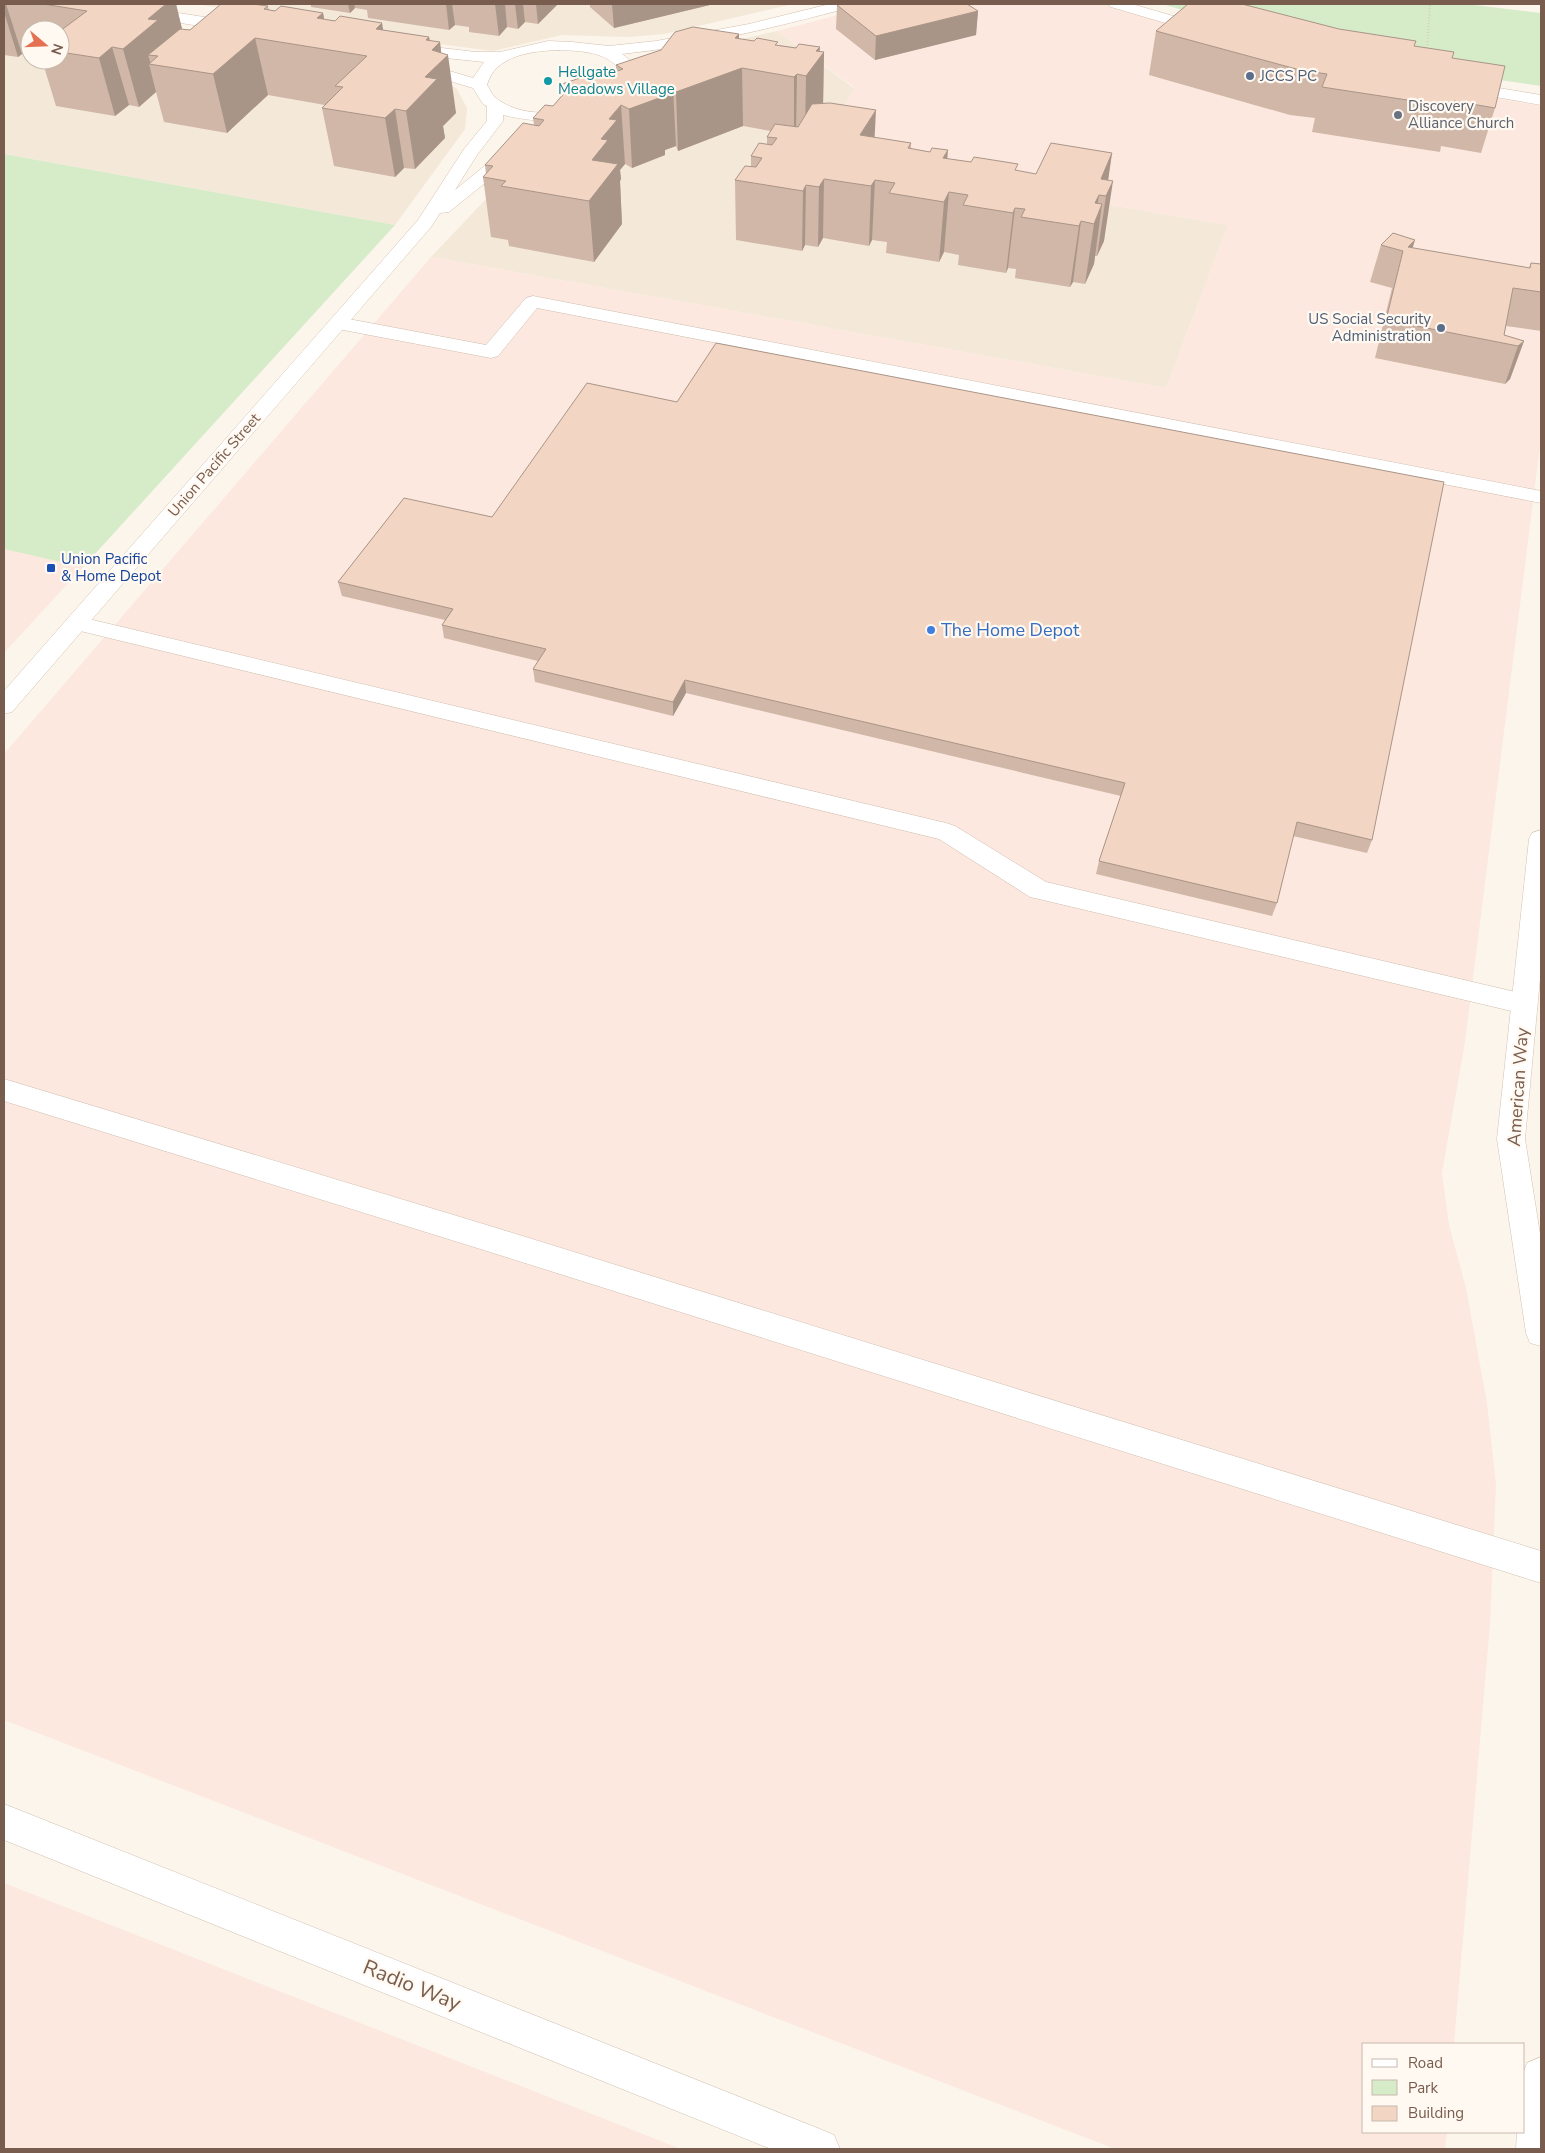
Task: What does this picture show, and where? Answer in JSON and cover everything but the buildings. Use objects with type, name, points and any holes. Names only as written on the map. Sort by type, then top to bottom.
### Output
[{"type":"street","points":[[95,4],[248,30]]},
{"type":"street","points":[[648,69],[632,82],[623,96],[604,107],[564,116],[525,115],[495,105],[486,99],[479,85],[483,72],[505,57],[525,50],[548,46],[572,46],[609,51],[625,50],[748,29],[847,4]]},
{"type":"street","points":[[1116,4],[1218,34]]},
{"type":"street","points":[[1142,4],[1170,20]]},
{"type":"street","points":[[681,56],[748,29]]},
{"type":"street","points":[[392,48],[411,48],[476,57],[505,57]]},
{"type":"street","points":[[594,49],[611,55],[624,63],[632,76],[632,82]]},
{"type":"street","points":[[405,64],[479,85]]},
{"type":"street","points":[[1449,84],[1541,100]]},
{"type":"street","name":"Union Pacific Street","points":[[425,224],[470,152],[495,121],[495,105]]},
{"type":"street","name":"Union Pacific Street","points":[[4,706],[425,224],[494,167],[529,135],[564,116]]},
{"type":"street","points":[[338,323],[491,352],[533,302],[1541,497]]},
{"type":"street","points":[[76,623],[946,832],[1039,890],[1524,1004]]},
{"type":"street","name":"American Way","points":[[1541,839],[1534,975],[1524,1004],[1510,1139],[1541,1333]]},
{"type":"street","points":[[4,1090],[499,1242],[1541,1567]]},
{"type":"street","name":"Radio Way","points":[[4,1822],[820,2149]]},
{"type":"street","points":[[1536,2149],[1541,2077]]},
{"type":"path","points":[[1427,54],[1430,4]]},
{"type":"shaded area","points":[[196,4],[793,4],[664,34],[628,37],[562,35],[493,51],[368,35],[356,31]]},
{"type":"shaded area","points":[[880,4],[1103,4],[1341,71],[1541,106],[1541,446],[1465,1042],[1442,1173],[1449,1225],[1466,1288],[1487,1403],[1496,1484],[1490,1624],[1454,2043],[1362,2043],[1362,2133],[1447,2133],[1445,2149],[1115,2149],[4,1720],[4,754],[431,257],[1166,388],[1228,225],[844,160],[818,144],[855,88],[777,31]]},
{"type":"shaded area","points":[[4,11],[64,20],[20,20],[20,70],[70,70],[70,21],[437,76],[457,89],[467,108],[465,129],[395,225],[4,154]]},
{"type":"shaded area","points":[[777,31],[855,89],[818,143],[844,160],[1228,225],[1166,388],[431,257],[526,157],[728,42]]},
{"type":"shaded area","points":[[4,549],[83,567],[4,653]]},
{"type":"shaded area","points":[[4,1883],[681,2149],[4,2149]]},
{"type":"green space","points":[[1162,4],[1466,4],[1541,13],[1541,86],[1423,69],[1302,44]]},
{"type":"green space","points":[[4,154],[395,225],[83,567],[4,549]]},
{"type":"place","name":"JCCS PC","points":[[1250,76]]},
{"type":"place","name":"Hellgate Meadows Village","points":[[548,81]]},
{"type":"place","name":"Discovery Alliance Church","points":[[1398,115]]},
{"type":"place","name":"US Social Security Administration","points":[[1441,328]]},
{"type":"place","name":"Union Pacific & Home Depot","points":[[51,568]]},
{"type":"place","name":"The Home Depot","points":[[931,630]]}]
